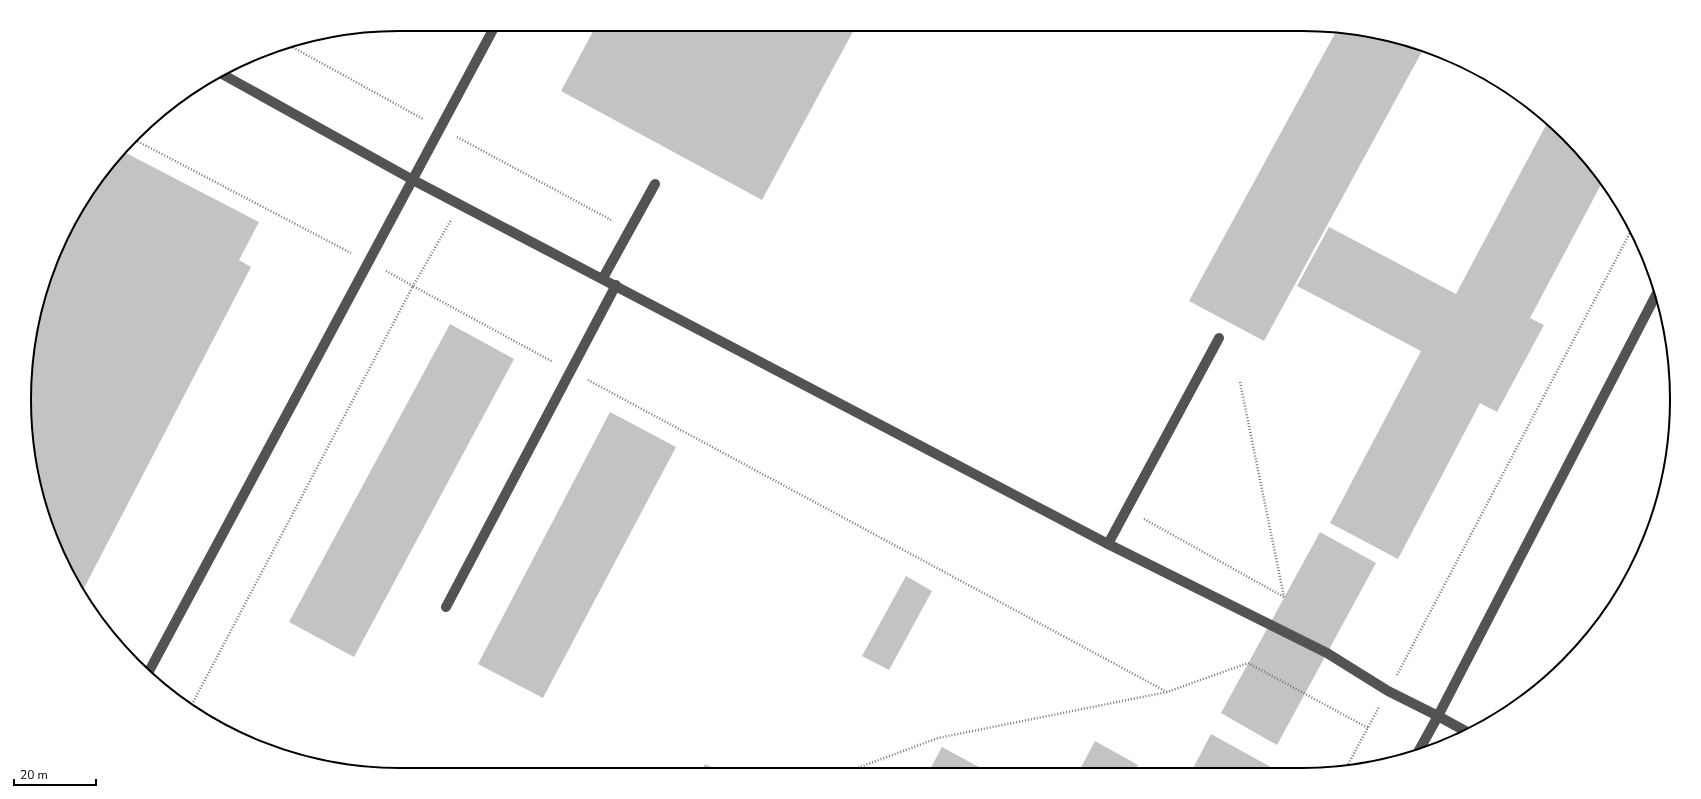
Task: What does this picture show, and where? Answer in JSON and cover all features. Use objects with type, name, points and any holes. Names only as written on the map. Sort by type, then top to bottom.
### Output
[{"type":"lane","points":[[149,669],[492,31]]},
{"type":"lane","points":[[224,75],[413,180],[603,278],[1108,544],[1327,653],[1388,691],[1464,730]]},
{"type":"lane","points":[[603,278],[655,184]]},
{"type":"lane","points":[[446,607],[616,285]]},
{"type":"lane","points":[[1420,748],[1655,296]]},
{"type":"lane","points":[[1108,544],[1219,338]]},
{"type":"path","points":[[137,141],[369,262],[1167,692]]},
{"type":"path","points":[[192,704],[413,286],[460,204]]},
{"type":"path","points":[[1348,765],[1630,233]]},
{"type":"path","points":[[1126,509],[1284,597],[1240,382]]},
{"type":"path","points":[[860,768],[938,738],[1167,692],[1248,663],[1368,728]]},
{"type":"building","points":[[593,31],[853,31],[762,200],[561,91]]},
{"type":"building","points":[[1335,33],[1373,38],[1422,52],[1264,341],[1189,301]]},
{"type":"building","points":[[1546,125],[1548,126],[1579,157],[1601,185],[1530,318],[1544,325],[1497,412],[1480,403],[1398,559],[1330,523],[1421,351],[1297,286],[1329,227],[1456,294]]},
{"type":"building","points":[[126,153],[259,222],[239,260],[251,267],[83,589],[59,541],[44,495],[34,448],[31,400],[34,351],[44,304],[59,258],[80,215],[107,175]]},
{"type":"building","points":[[450,324],[514,359],[354,657],[289,622]]},
{"type":"building","points":[[610,412],[676,447],[543,698],[478,664]]},
{"type":"building","points":[[1320,532],[1376,563],[1277,745],[1221,713]]},
{"type":"building","points":[[906,576],[932,591],[889,670],[862,656]]},
{"type":"building","points":[[1211,734],[1273,768],[1193,768]]},
{"type":"building","points":[[1095,741],[1138,765],[1136,768],[1081,768]]},
{"type":"building","points":[[942,747],[981,768],[931,768]]},
{"type":"building","points":[[705,764],[714,768],[703,768]]}]
